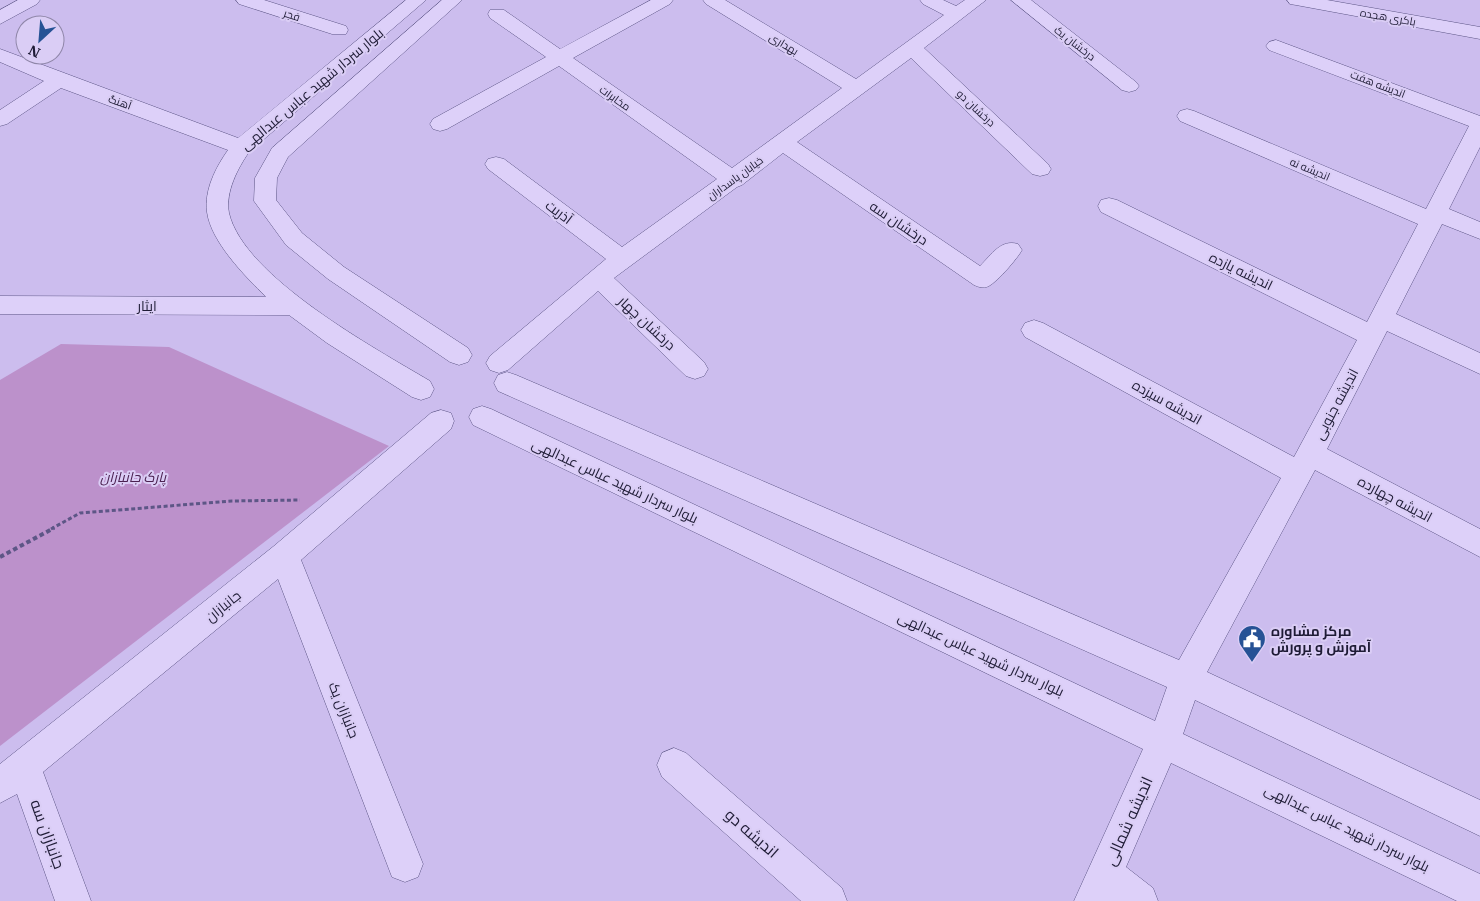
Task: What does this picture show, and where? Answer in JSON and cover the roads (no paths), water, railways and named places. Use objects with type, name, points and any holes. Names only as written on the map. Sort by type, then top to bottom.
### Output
[{"type":"street","points":[[0,18],[31,0]]},
{"type":"street","name":"فجر","points":[[245,0],[339,30]]},
{"type":"street","name":"بلوار سردار شهید عباس عبدالهی","points":[[417,0],[241,147],[223,173],[218,211],[230,243],[269,285],[295,306],[421,389]]},
{"type":"street","name":"بلوار سردار شهید عباس عبدالهی","points":[[454,0],[280,152],[266,178],[265,201],[294,239],[322,262],[459,355]]},
{"type":"street","points":[[440,124],[557,57],[664,0]]},
{"type":"street","name":"بهداری","points":[[712,0],[856,88]]},
{"type":"street","points":[[929,0],[957,14]]},
{"type":"street","name":"خیابان پاسداران","points":[[503,373],[598,277],[734,180],[911,47],[977,0]]},
{"type":"street","name":"درخشان یک","points":[[1020,0],[1129,86]]},
{"type":"street","name":"باکری هجده","points":[[1296,0],[1480,33]]},
{"type":"street","name":"مخابرات","points":[[497,14],[734,180]]},
{"type":"street","name":"اندیشه هفت","points":[[1276,46],[1480,124]]},
{"type":"street","name":"درخشان دو","points":[[911,47],[1040,168]]},
{"type":"street","name":"آهنگ","points":[[0,55],[59,80],[241,147]]},
{"type":"street","points":[[0,119],[59,80]]},
{"type":"street","name":"اندیشه نه","points":[[1187,116],[1434,217],[1480,231]]},
{"type":"street","name":"اندیشه جنوبی","points":[[1186,679],[1377,327],[1480,124]]},
{"type":"street","name":"درخشان سه","points":[[783,144],[982,279],[1010,250]]},
{"type":"street","name":"آذریت","points":[[496,164],[622,260]]},
{"type":"street","name":"اندیشه یازده","points":[[1109,206],[1377,327],[1480,364]]},
{"type":"street","name":"درخشان چهار","points":[[598,277],[695,369]]},
{"type":"street","name":"ایثار","points":[[0,305],[295,306]]},
{"type":"street","name":"اندیشه سیزده","points":[[1034,330],[1304,464]]},
{"type":"street","points":[[503,373],[504,396],[496,408],[482,417],[461,423],[441,421],[429,413],[422,403],[421,389],[428,374],[441,362],[459,355],[474,354],[488,356],[503,373],[1186,679],[1480,818]]},
{"type":"street","name":"بلوار سردار شهید عباس عبدالهی","points":[[482,417],[1164,740],[1480,893]]},
{"type":"street","name":"جانبازان","points":[[12,776],[284,556],[441,421]]},
{"type":"street","name":"اندیشه چهارده","points":[[1304,464],[1480,544]]},
{"type":"street","name":"جانبازان یک","points":[[284,556],[405,864]]},
{"type":"street","name":"اندیشه شمالی","points":[[1098,887],[1164,740],[1186,679]]},
{"type":"street","name":"اندیشه دو","points":[[674,765],[829,901]]},
{"type":"street","name":"جانبازان سه","points":[[12,776],[73,901]]},
{"type":"street","points":[[1098,887],[1140,901]]},
{"type":"place","name":"مرکز مشاوره آموزش و پرورش","points":[[1252,663]]},
{"type":"park label","name":"پارک جانبازان","points":[[133,477]]}]
